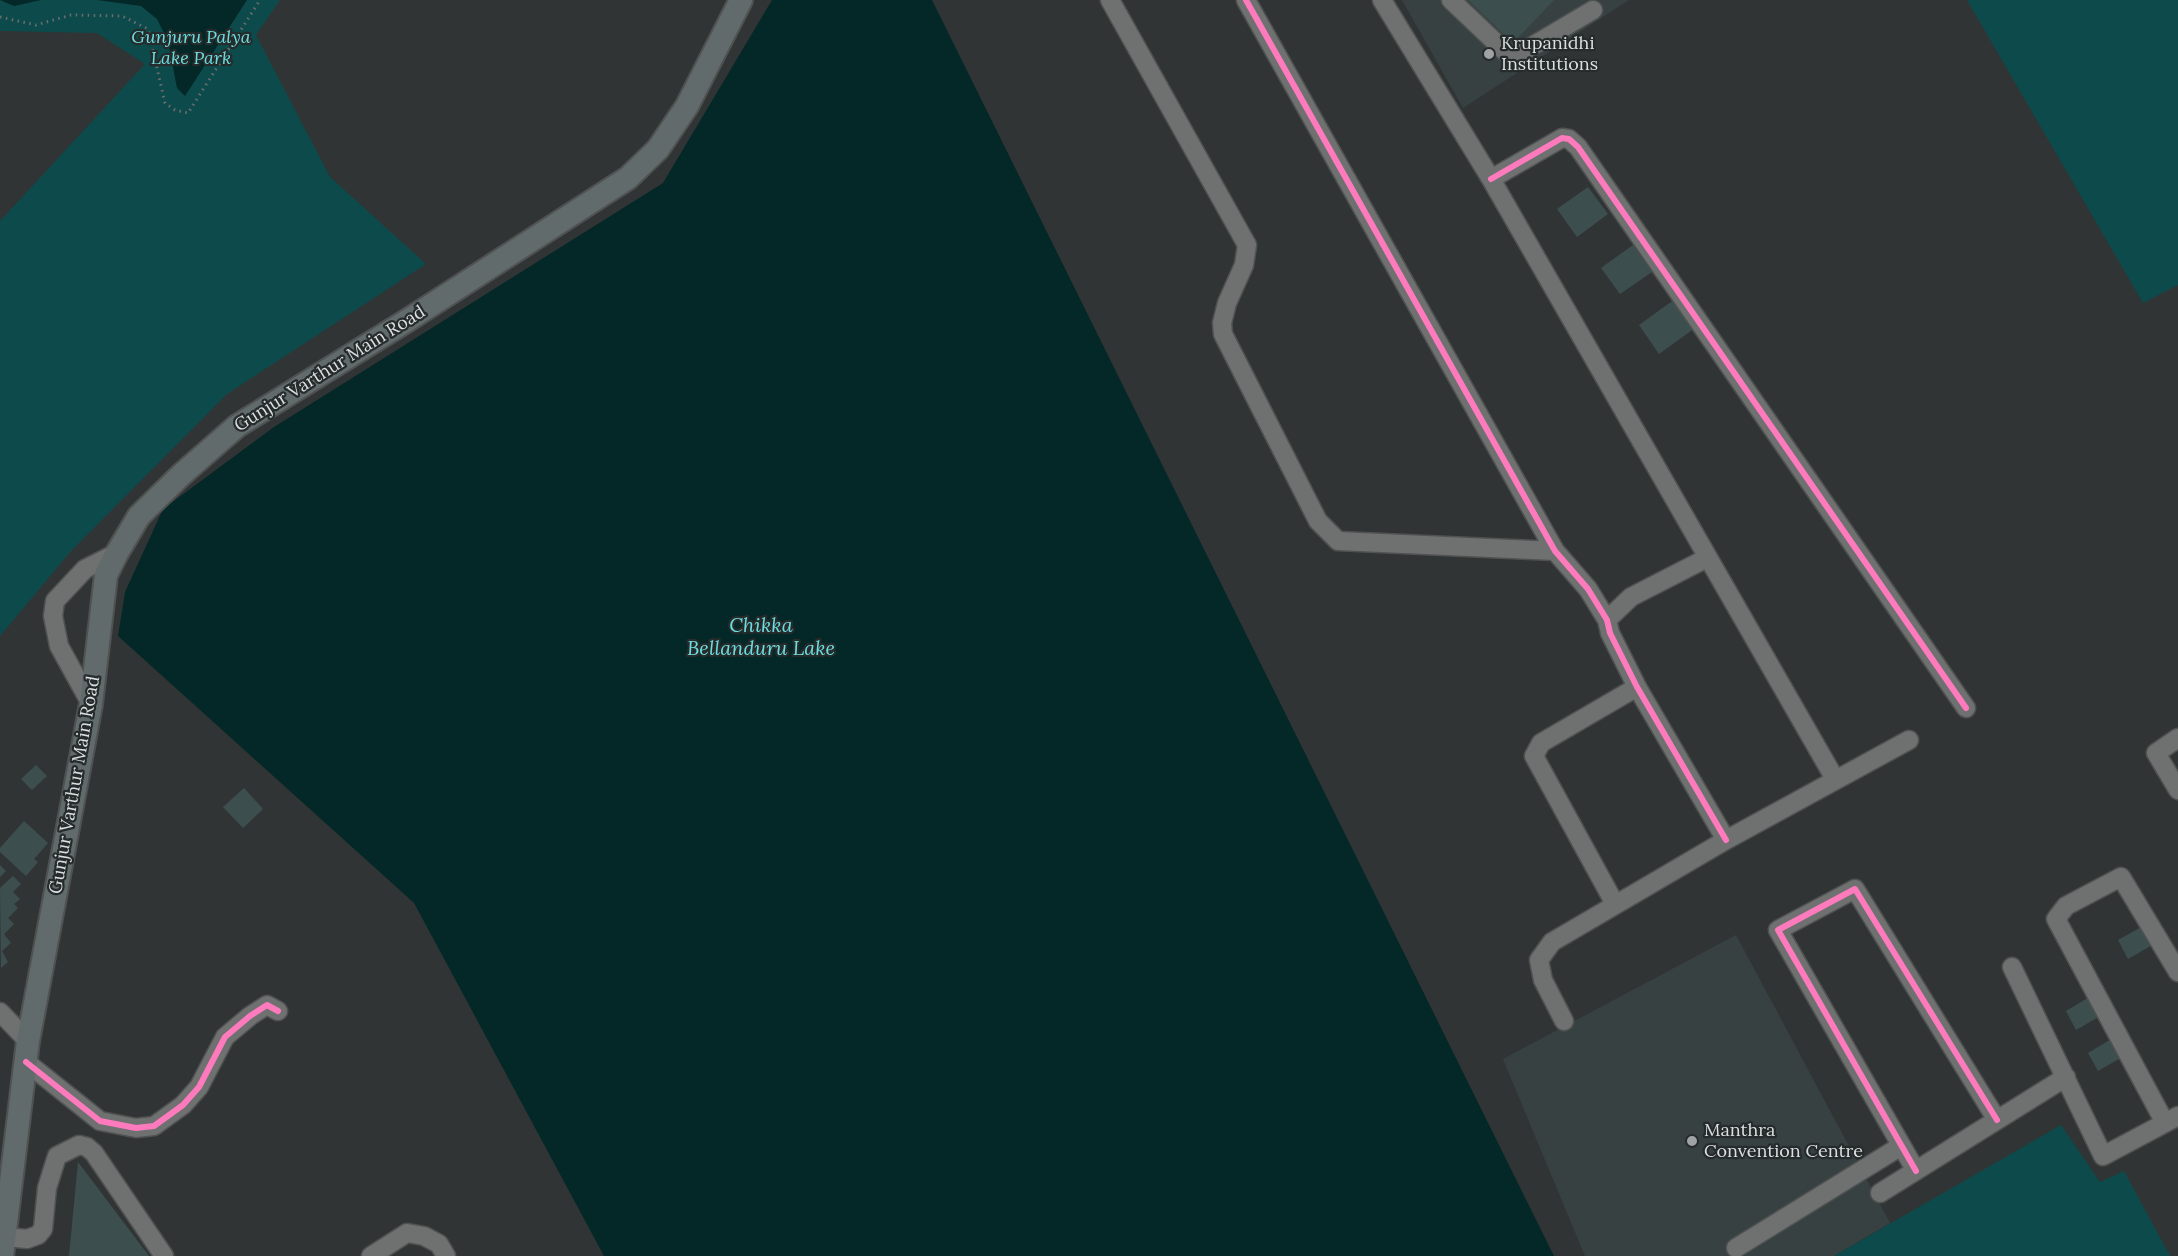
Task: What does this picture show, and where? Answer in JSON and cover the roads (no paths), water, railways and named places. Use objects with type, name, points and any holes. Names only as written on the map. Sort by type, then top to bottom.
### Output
[{"type":"main road","name":"Gunjur Varthur Main Road","points":[[4,1251],[7,1158],[91,704],[106,575],[117,553],[139,516],[237,426],[417,315],[628,177],[658,149],[687,106],[741,0]]},
{"type":"street","points":[[1110,0],[1247,245],[1244,265],[1227,303],[1222,323],[1223,334],[1318,520],[1338,541],[1555,551]]},
{"type":"street","points":[[1246,0],[1555,551],[1587,589],[1607,620],[1610,633],[1637,687],[1726,840]]},
{"type":"street","points":[[1382,0],[1491,179],[1835,779]]},
{"type":"street","points":[[1451,0],[1512,58],[1596,3]]},
{"type":"street","points":[[1491,179],[1562,138],[1569,139],[1578,147],[1966,708]]},
{"type":"street","points":[[91,704],[60,646],[53,616],[55,601],[85,569],[117,553]]},
{"type":"street","points":[[1607,620],[1631,597],[1707,558]]},
{"type":"street","points":[[1616,904],[1534,756],[1541,743],[1637,687]]},
{"type":"street","points":[[2178,738],[2156,753],[2178,790]]},
{"type":"street","points":[[1564,1021],[1543,980],[1539,960],[1552,942],[1726,840],[1909,740]]},
{"type":"street","points":[[2012,967],[2103,1156],[2172,1119],[2056,919],[2066,906],[2121,877],[2178,972]]},
{"type":"street","points":[[1916,1170],[1778,930],[1855,889],[1997,1120]]},
{"type":"street","points":[[0,1012],[27,1051],[100,1121],[136,1128],[154,1126],[183,1105],[199,1087],[225,1037],[267,1005],[278,1011]]},
{"type":"street","points":[[1880,1193],[2066,1077]]},
{"type":"street","points":[[4,1251],[38,1235],[43,1229],[47,1188],[57,1156],[79,1145],[87,1146],[94,1153],[164,1256]]},
{"type":"street","points":[[1736,1248],[1902,1146]]},
{"type":"street","points":[[371,1256],[407,1233],[424,1236],[439,1244],[446,1256]]},
{"type":"water","points":[[0,0],[41,0],[14,6]]},
{"type":"water","points":[[97,0],[247,0],[185,96],[177,88],[168,41],[157,19],[141,6]]},
{"type":"water","name":"Chikka Bellanduru Lake","points":[[772,0],[932,0],[1554,1256],[604,1256],[414,903],[118,636],[125,592],[163,509],[274,427],[663,183]]},
{"type":"place","name":"Krupanidhi Institutions","points":[[1489,54]]},
{"type":"place","name":"Manthra Convention Centre","points":[[1692,1141]]},
{"type":"park label","name":"Gunjuru Palya Lake Park","points":[[191,48]]}]
